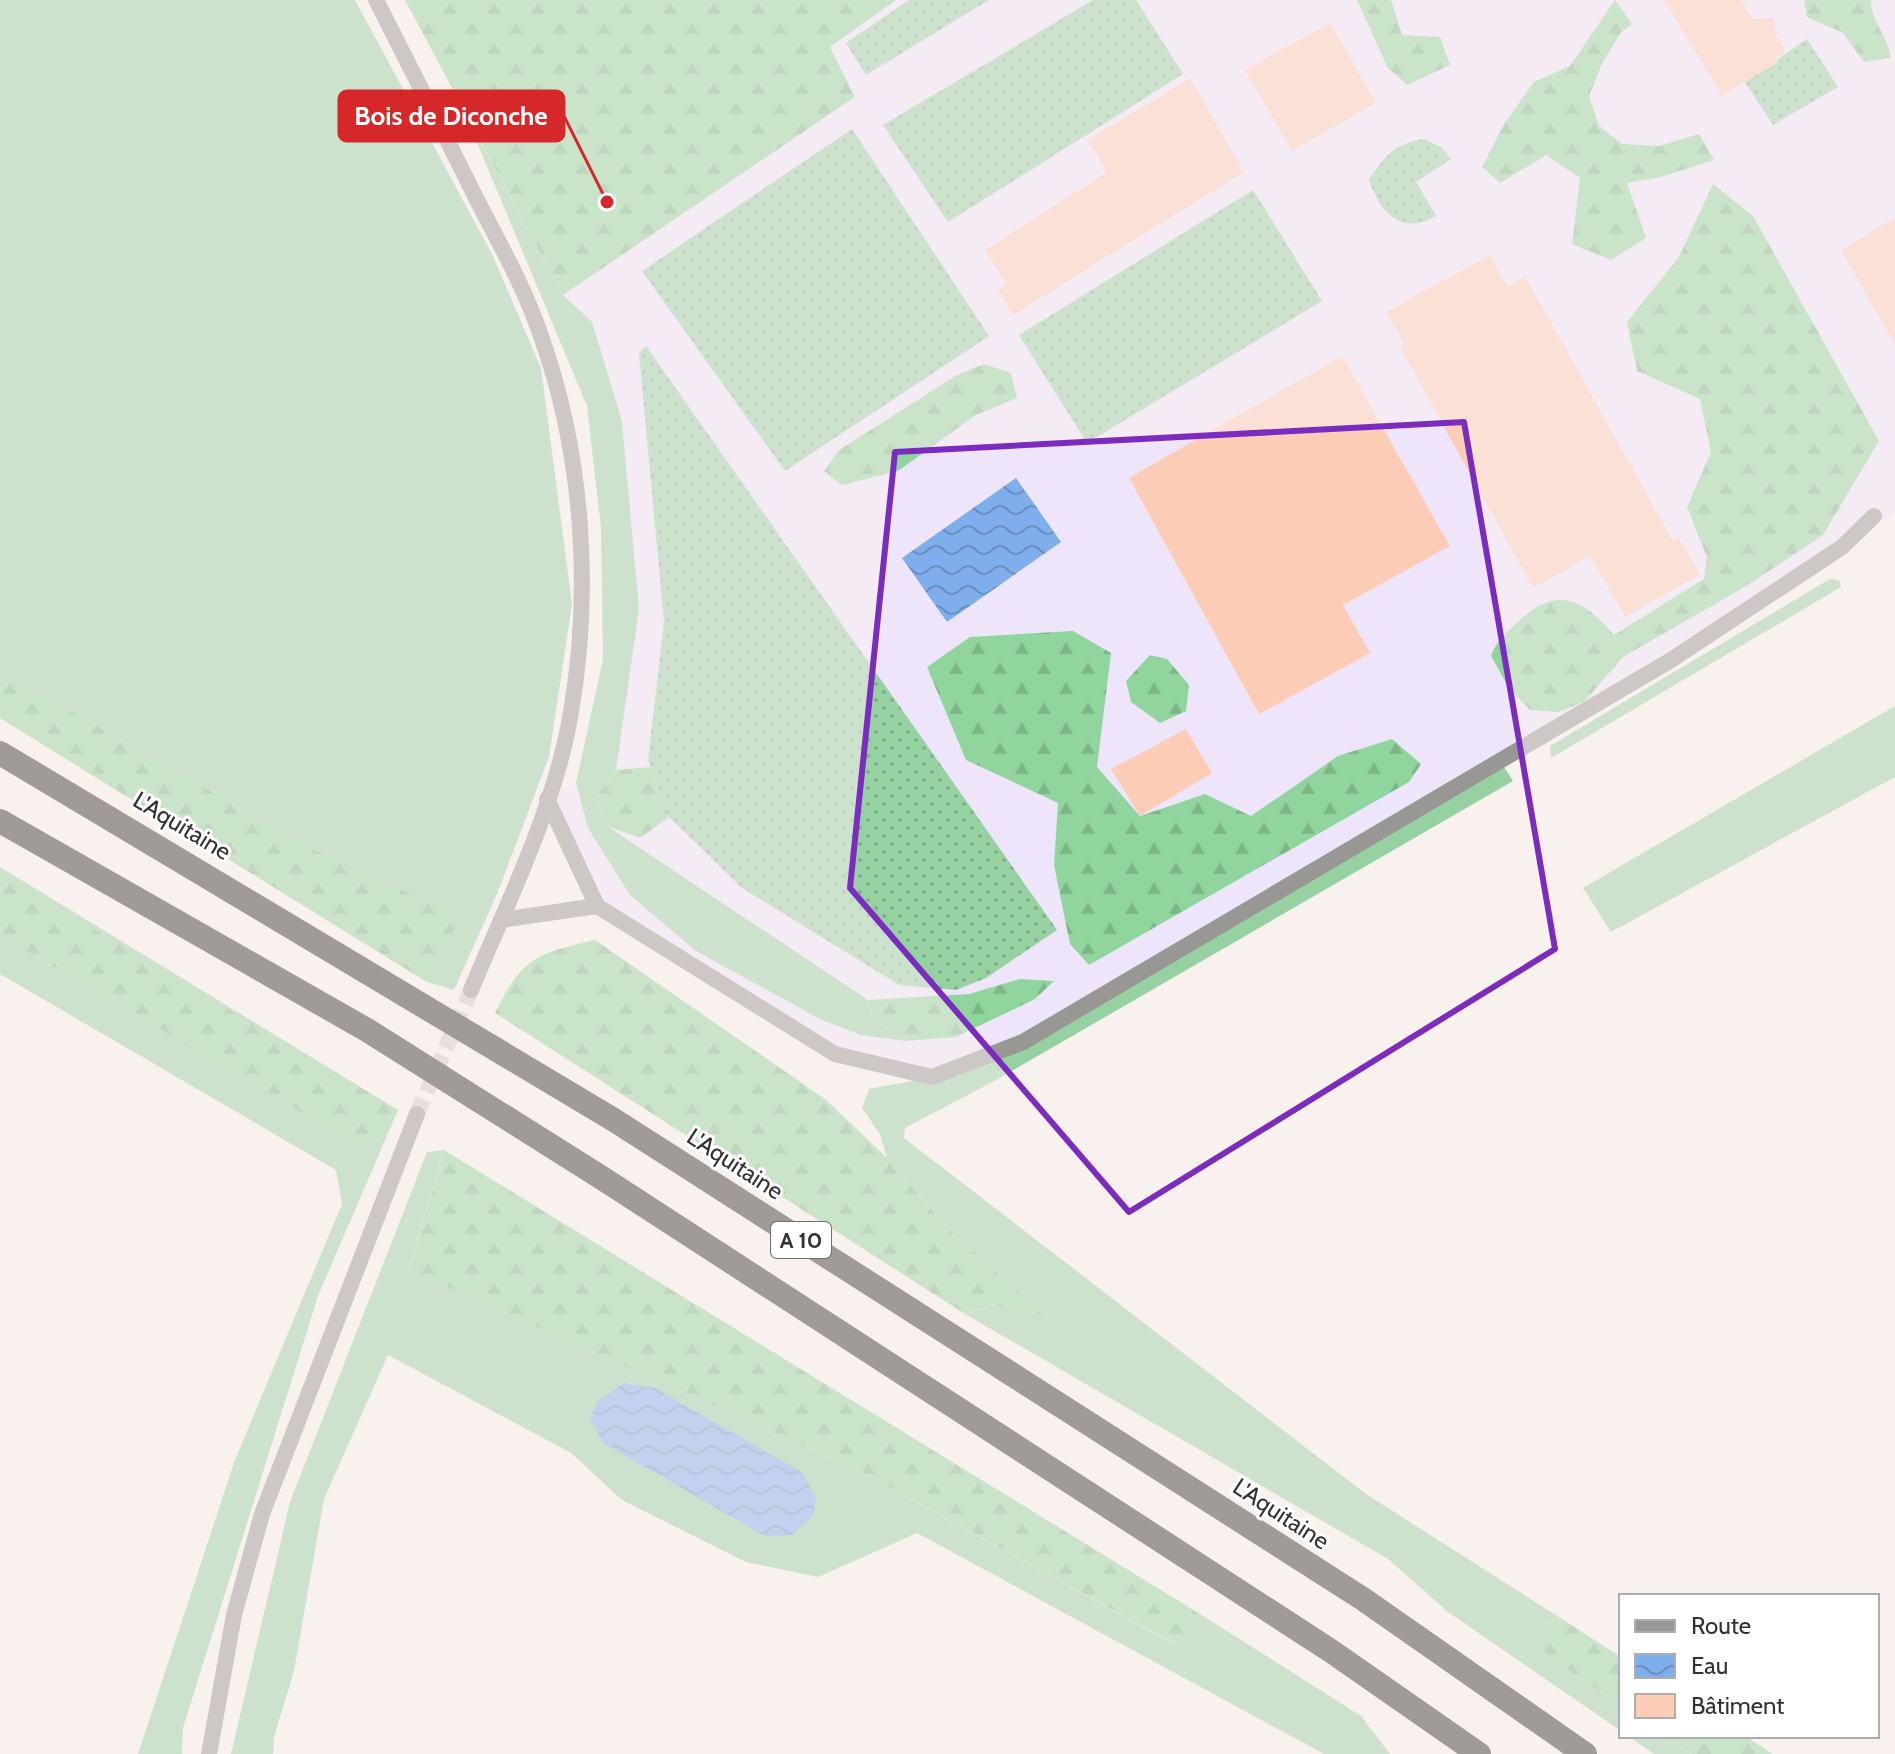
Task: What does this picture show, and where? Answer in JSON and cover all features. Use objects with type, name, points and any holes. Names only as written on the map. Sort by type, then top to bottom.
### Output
[{"type":"highway","name":"L'Aquitaine","points":[[0,753],[614,1120],[1363,1599],[1585,1754]]},
{"type":"highway","name":"A 10","points":[[0,821],[367,1030],[602,1178],[1331,1651],[1479,1754]]},
{"type":"street","points":[[376,0],[518,280],[541,336],[563,410],[574,475],[583,620],[571,713],[547,799],[471,990]]},
{"type":"street","points":[[547,799],[597,906],[835,1054],[932,1077],[1023,1042],[1671,660],[1842,547],[1874,516]]},
{"type":"street","points":[[501,920],[597,906]]},
{"type":"street","points":[[209,1754],[234,1615],[262,1514],[417,1114]]},
{"type":"highlighted area","points":[[1464,422],[1555,949],[1129,1212],[850,888],[895,452]]},
{"type":"shaded area","points":[[896,0],[1895,0],[1895,513],[1023,1042],[932,1077],[835,1054],[597,906],[547,799],[584,779],[622,564],[563,295],[854,98],[830,47]]},
{"type":"green space","points":[[0,0],[355,0],[492,254],[541,368],[572,604],[549,757],[497,894],[454,990],[427,982],[0,718]]},
{"type":"green space","points":[[405,0],[896,0],[830,47],[855,97],[563,295]]},
{"type":"green space","points":[[909,0],[989,0],[866,75],[846,43]]},
{"type":"green space","points":[[1093,0],[1136,0],[1183,74],[948,222],[883,125]]},
{"type":"green space","points":[[1357,0],[1391,0],[1402,35],[1440,37],[1450,65],[1407,85],[1388,68]]},
{"type":"green space","points":[[1615,0],[1632,24],[1621,32],[1603,62],[1589,96],[1599,126],[1622,144],[1659,146],[1699,134],[1714,160],[1661,177],[1627,183],[1646,238],[1611,260],[1572,244],[1580,178],[1546,155],[1500,183],[1482,167],[1504,124],[1534,82],[1570,66]]},
{"type":"green space","points":[[1804,0],[1871,0],[1891,58],[1864,62],[1843,33],[1807,17]]},
{"type":"green space","points":[[1807,39],[1838,87],[1773,125],[1745,82]]},
{"type":"green space","points":[[463,109],[563,295],[592,322],[622,421],[639,609],[616,770],[597,795],[607,826],[868,1000],[872,1017],[905,1041],[861,1035],[822,1020],[696,951],[630,895],[588,828],[576,783],[603,659],[601,528],[587,406]]},
{"type":"green space","points":[[852,129],[989,336],[785,471],[642,271]]},
{"type":"green space","points":[[1424,139],[1441,147],[1451,159],[1416,182],[1436,216],[1424,222],[1403,222],[1386,211],[1369,180],[1398,147]]},
{"type":"green space","points":[[1713,184],[1753,216],[1879,441],[1823,535],[1748,585],[1623,657],[1584,702],[1558,712],[1530,710],[1509,688],[1491,656],[1503,637],[1533,610],[1558,600],[1569,601],[1591,613],[1614,635],[1704,579],[1707,557],[1687,507],[1711,452],[1700,399],[1637,371],[1627,322],[1679,257]]},
{"type":"green space","points":[[1253,190],[1322,301],[1087,443],[1019,335]]},
{"type":"green space","points":[[646,346],[1057,930],[986,978],[956,990],[899,985],[742,888],[669,817],[648,760],[664,622],[639,353]]},
{"type":"green space","points":[[984,364],[1011,373],[1017,398],[976,415],[898,471],[842,485],[824,471],[839,450],[957,375]]},
{"type":"green space","points":[[1830,579],[1839,580],[1841,587],[1551,758],[1550,746]]},
{"type":"green space","points":[[1073,631],[1111,653],[1097,767],[1140,816],[1205,794],[1251,816],[1338,756],[1392,739],[1421,764],[1409,782],[1089,965],[1070,944],[1054,865],[1058,803],[966,760],[927,667],[970,637]]},
{"type":"green space","points":[[1150,655],[1167,659],[1189,685],[1186,711],[1160,723],[1131,702],[1126,681]]},
{"type":"green space","points":[[0,674],[28,686],[309,848],[461,916],[427,982],[0,718]]},
{"type":"green space","points":[[1895,706],[1895,777],[1611,932],[1583,888]]},
{"type":"green space","points":[[651,767],[669,817],[640,838],[607,826],[597,795],[616,770]]},
{"type":"green space","points":[[1504,767],[1513,781],[998,1079],[905,1128],[904,1138],[1366,1494],[1562,1619],[1546,1623],[1556,1662],[1619,1705],[1619,1730],[1448,1612],[1388,1559],[965,1314],[992,1305],[1042,1315],[944,1224],[887,1158],[880,1134],[862,1108],[869,1089],[961,1072]]},
{"type":"green space","points":[[0,867],[398,1110],[318,1296],[183,1728],[182,1754],[138,1754],[235,1460],[342,1204],[336,1170],[0,974]]},
{"type":"green space","points":[[0,873],[398,1110],[384,1137],[362,1148],[0,935]]},
{"type":"green space","points":[[595,940],[825,1099],[887,1158],[944,1224],[1044,1316],[992,1305],[965,1314],[495,1013],[514,980],[533,961],[558,949]]},
{"type":"green space","points":[[1020,979],[1054,981],[1035,999],[956,1037],[905,1041],[872,1017],[868,1000],[969,994]]},
{"type":"green space","points":[[444,1150],[409,1269],[860,1471],[1176,1645],[1200,1614],[1361,1716],[1390,1754],[1324,1754],[917,1533],[818,1577],[746,1562],[622,1500],[571,1453],[388,1355],[324,1499],[294,1671],[274,1737],[273,1754],[231,1754],[290,1502],[427,1152]]},
{"type":"green space","points":[[444,1150],[1200,1614],[1177,1645],[860,1471],[409,1270]]},
{"type":"green space","points":[[1562,1619],[1619,1656],[1619,1705],[1556,1662],[1538,1644],[1546,1623]]},
{"type":"green space","points":[[1631,1738],[1668,1738],[1691,1754],[1654,1754]]},
{"type":"green space","points":[[1668,1738],[1748,1738],[1773,1754],[1691,1754]]},
{"type":"water","points":[[1016,478],[1061,542],[947,622],[902,558]]},
{"type":"water","points":[[624,1383],[655,1388],[802,1472],[816,1497],[813,1516],[792,1535],[765,1536],[603,1443],[590,1418],[598,1401]]},
{"type":"building","points":[[1664,0],[1741,0],[1752,19],[1774,18],[1776,36],[1786,52],[1775,58],[1778,62],[1722,96]]},
{"type":"building","points":[[1330,23],[1376,103],[1292,151],[1245,70]]},
{"type":"building","points":[[1190,78],[1244,172],[1013,315],[998,289],[1006,284],[985,250],[1107,172],[1088,140]]},
{"type":"building","points":[[1895,218],[1895,345],[1841,250]]},
{"type":"building","points":[[1490,255],[1507,287],[1525,276],[1673,541],[1679,538],[1700,574],[1625,617],[1590,556],[1533,588],[1400,347],[1404,344],[1386,312]]},
{"type":"building","points":[[1342,356],[1450,546],[1343,605],[1370,653],[1259,714],[1129,478]]},
{"type":"building","points":[[1186,729],[1212,773],[1140,816],[1111,769]]},
{"type":"tunnel","points":[[417,1114],[471,990]]},
{"type":"place","name":"Bois de Diconche","points":[[607,202]]}]
